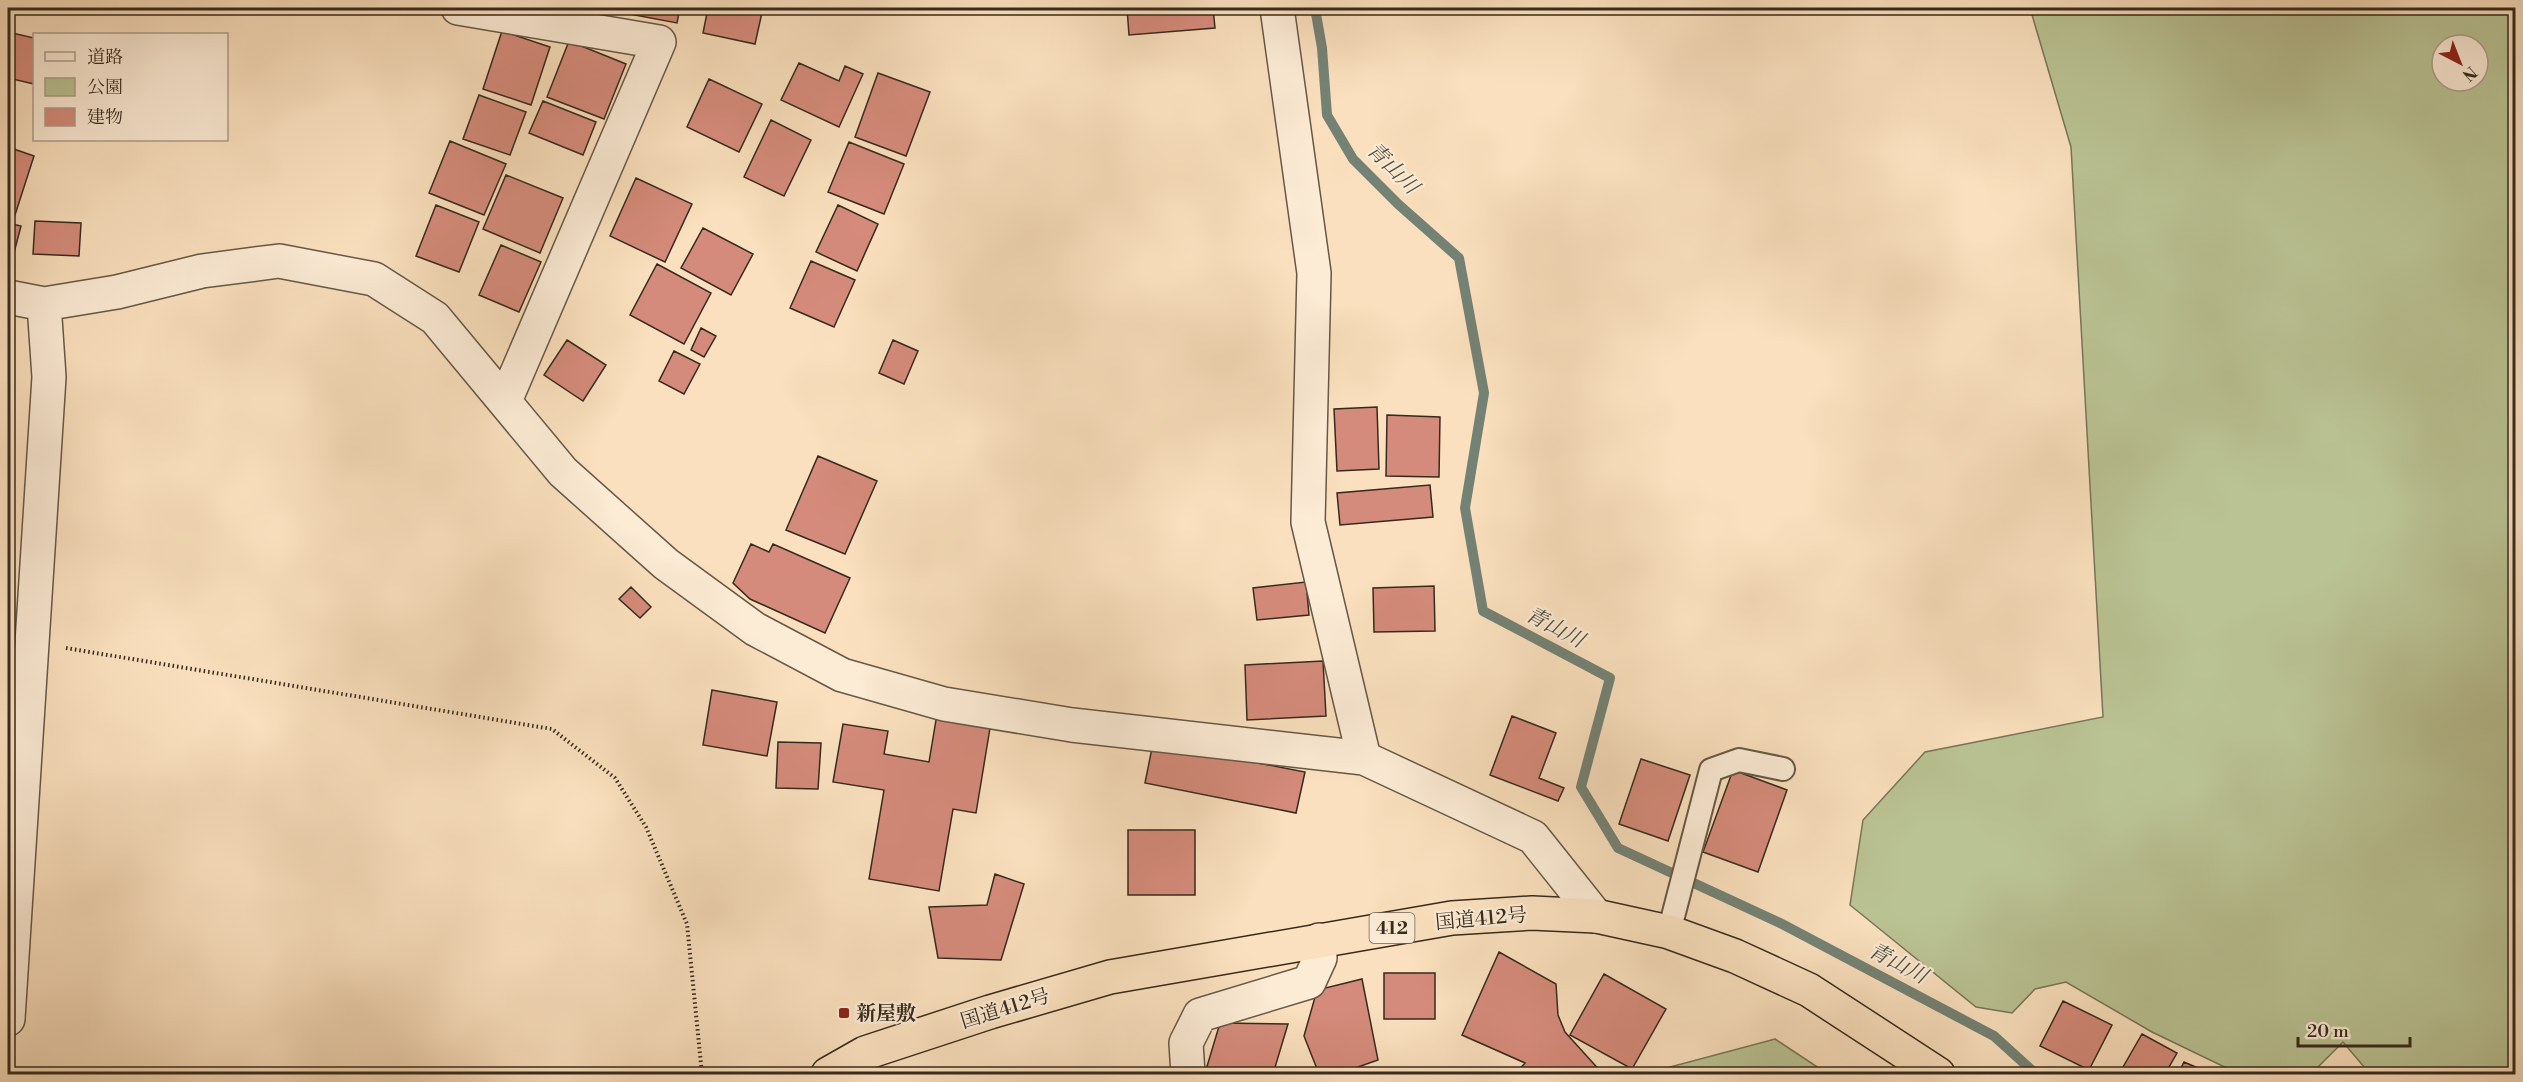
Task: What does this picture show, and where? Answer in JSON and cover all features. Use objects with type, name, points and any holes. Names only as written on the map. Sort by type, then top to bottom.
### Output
[{"type":"highway","name":"国道412号","points":[[828,1074],[866,1053],[990,1012],[1110,977],[1452,918],[1532,913],[1596,916],[1669,932],[1735,956],[1809,990],[1938,1074]]},
{"type":"street","points":[[458,8],[659,42],[505,401]]},
{"type":"street","points":[[1277,8],[1314,273],[1308,522],[1364,758]]},
{"type":"street","points":[[8,297],[44,304],[117,292],[202,271],[279,261],[374,279],[435,318],[562,472],[666,564],[755,629],[842,675],[944,704],[1060,723],[1364,758],[1533,837],[1596,916]]},
{"type":"street","points":[[8,1019],[49,377],[44,304]]},
{"type":"street","points":[[1188,1074],[1186,1043],[1200,1015],[1309,982],[1320,958],[1319,940]]},
{"type":"lane","points":[[1669,932],[1711,770],[1738,760],[1783,769]]},
{"type":"path","points":[[33,643],[552,729],[615,778],[646,827],[687,924],[702,1074]]},
{"type":"green space","points":[[2030,8],[2515,8],[2515,1074],[2370,1074],[2343,1042],[2311,1074],[2239,1074],[2152,1032],[2066,982],[2035,989],[2012,1013],[1976,1007],[1850,905],[1863,820],[1925,752],[2103,717],[2071,147]]},
{"type":"green space","points":[[1775,1039],[1828,1074],[1644,1074]]},
{"type":"building","points":[[630,8],[680,8],[677,23],[629,14]]},
{"type":"building","points":[[708,8],[763,8],[755,44],[703,33]]},
{"type":"building","points":[[973,8],[1017,8],[1016,12]]},
{"type":"building","points":[[1127,8],[1213,8],[1215,28],[1129,35]]},
{"type":"building","points":[[502,31],[550,47],[531,105],[483,89]]},
{"type":"building","points":[[8,32],[33,38],[33,84],[8,78]]},
{"type":"building","points":[[569,41],[626,64],[604,119],[547,97]]},
{"type":"building","points":[[799,63],[839,81],[845,66],[863,74],[839,127],[781,100]]},
{"type":"building","points":[[878,73],[930,92],[906,156],[855,137]]},
{"type":"building","points":[[709,79],[762,104],[739,152],[687,127]]},
{"type":"building","points":[[479,95],[526,112],[510,155],[463,139]]},
{"type":"building","points":[[543,101],[596,122],[583,155],[529,133]]},
{"type":"building","points":[[771,120],[811,140],[784,196],[744,177]]},
{"type":"building","points":[[450,141],[506,164],[484,215],[429,193]]},
{"type":"building","points":[[849,142],[904,164],[884,214],[828,192]]},
{"type":"building","points":[[8,147],[34,156],[14,218],[8,216]]},
{"type":"building","points":[[506,175],[563,198],[540,253],[483,229]]},
{"type":"building","points":[[636,178],[692,204],[665,262],[610,236]]},
{"type":"building","points":[[436,205],[479,222],[459,272],[416,256]]},
{"type":"building","points":[[838,205],[878,224],[857,271],[816,252]]},
{"type":"building","points":[[35,221],[81,223],[79,256],[33,254]]},
{"type":"building","points":[[8,223],[21,226],[10,268],[8,267]]},
{"type":"building","points":[[703,228],[753,254],[731,295],[681,268]]},
{"type":"building","points":[[501,245],[541,262],[519,312],[479,295]]},
{"type":"building","points":[[811,261],[855,280],[834,327],[790,308]]},
{"type":"building","points":[[657,264],[711,293],[684,344],[630,315]]},
{"type":"building","points":[[701,328],[716,336],[704,357],[691,350]]},
{"type":"building","points":[[567,340],[606,365],[583,401],[544,375]]},
{"type":"building","points":[[893,340],[918,351],[904,384],[879,373]]},
{"type":"building","points":[[674,351],[700,364],[684,394],[659,381]]},
{"type":"building","points":[[1377,407],[1379,469],[1337,471],[1334,409]]},
{"type":"building","points":[[1387,415],[1440,417],[1439,477],[1386,476]]},
{"type":"building","points":[[818,456],[877,481],[845,554],[786,530]]},
{"type":"building","points":[[1430,485],[1433,517],[1340,525],[1337,493]]},
{"type":"building","points":[[751,544],[769,552],[773,544],[850,578],[825,633],[750,599],[733,583]]},
{"type":"building","points":[[1306,582],[1309,615],[1257,620],[1253,588]]},
{"type":"building","points":[[1434,586],[1435,631],[1374,632],[1373,588]]},
{"type":"building","points":[[631,587],[651,607],[640,618],[619,599]]},
{"type":"building","points":[[1323,661],[1326,716],[1247,720],[1245,665]]},
{"type":"building","points":[[712,690],[777,702],[767,756],[703,745]]},
{"type":"building","points":[[937,714],[991,722],[976,813],[953,809],[939,891],[869,879],[884,790],[833,782],[843,724],[888,731],[884,754],[929,762]]},
{"type":"building","points":[[1512,716],[1556,733],[1539,778],[1564,788],[1558,801],[1490,775]]},
{"type":"building","points":[[778,742],[821,743],[818,789],[776,788]]},
{"type":"building","points":[[1153,743],[1305,772],[1296,813],[1145,783]]},
{"type":"building","points":[[1641,759],[1690,775],[1668,841],[1619,824]]},
{"type":"building","points":[[1733,770],[1787,790],[1758,872],[1703,852]]},
{"type":"building","points":[[1128,830],[1195,830],[1195,895],[1128,895]]},
{"type":"building","points":[[995,874],[1024,884],[1001,960],[938,958],[929,907],[987,905]]},
{"type":"building","points":[[1499,952],[1556,984],[1558,1015],[1565,1032],[1603,1074],[1515,1074],[1525,1063],[1462,1035]]},
{"type":"building","points":[[1384,973],[1435,973],[1435,1019],[1384,1019]]},
{"type":"building","points":[[1604,974],[1666,1009],[1632,1069],[1570,1035]]},
{"type":"building","points":[[1362,979],[1378,1060],[1338,1074],[1319,1074],[1304,1036],[1317,990]]},
{"type":"building","points":[[2063,1001],[2112,1025],[2089,1070],[2040,1046]]},
{"type":"building","points":[[1220,1023],[1288,1024],[1273,1074],[1205,1073]]},
{"type":"building","points":[[2142,1034],[2177,1053],[2165,1074],[2119,1074]]},
{"type":"building","points":[[2184,1062],[2212,1074],[2178,1074]]},
{"type":"waterway","name":"青山川","points":[[1315,8],[1322,48],[1327,115],[1353,159],[1398,204],[1459,258],[1484,393],[1465,508],[1483,611],[1610,678],[1581,787],[1618,848],[1780,923],[1994,1036],[2036,1074]]},
{"type":"place","name":"新屋敷","points":[[844,1013]]}]
